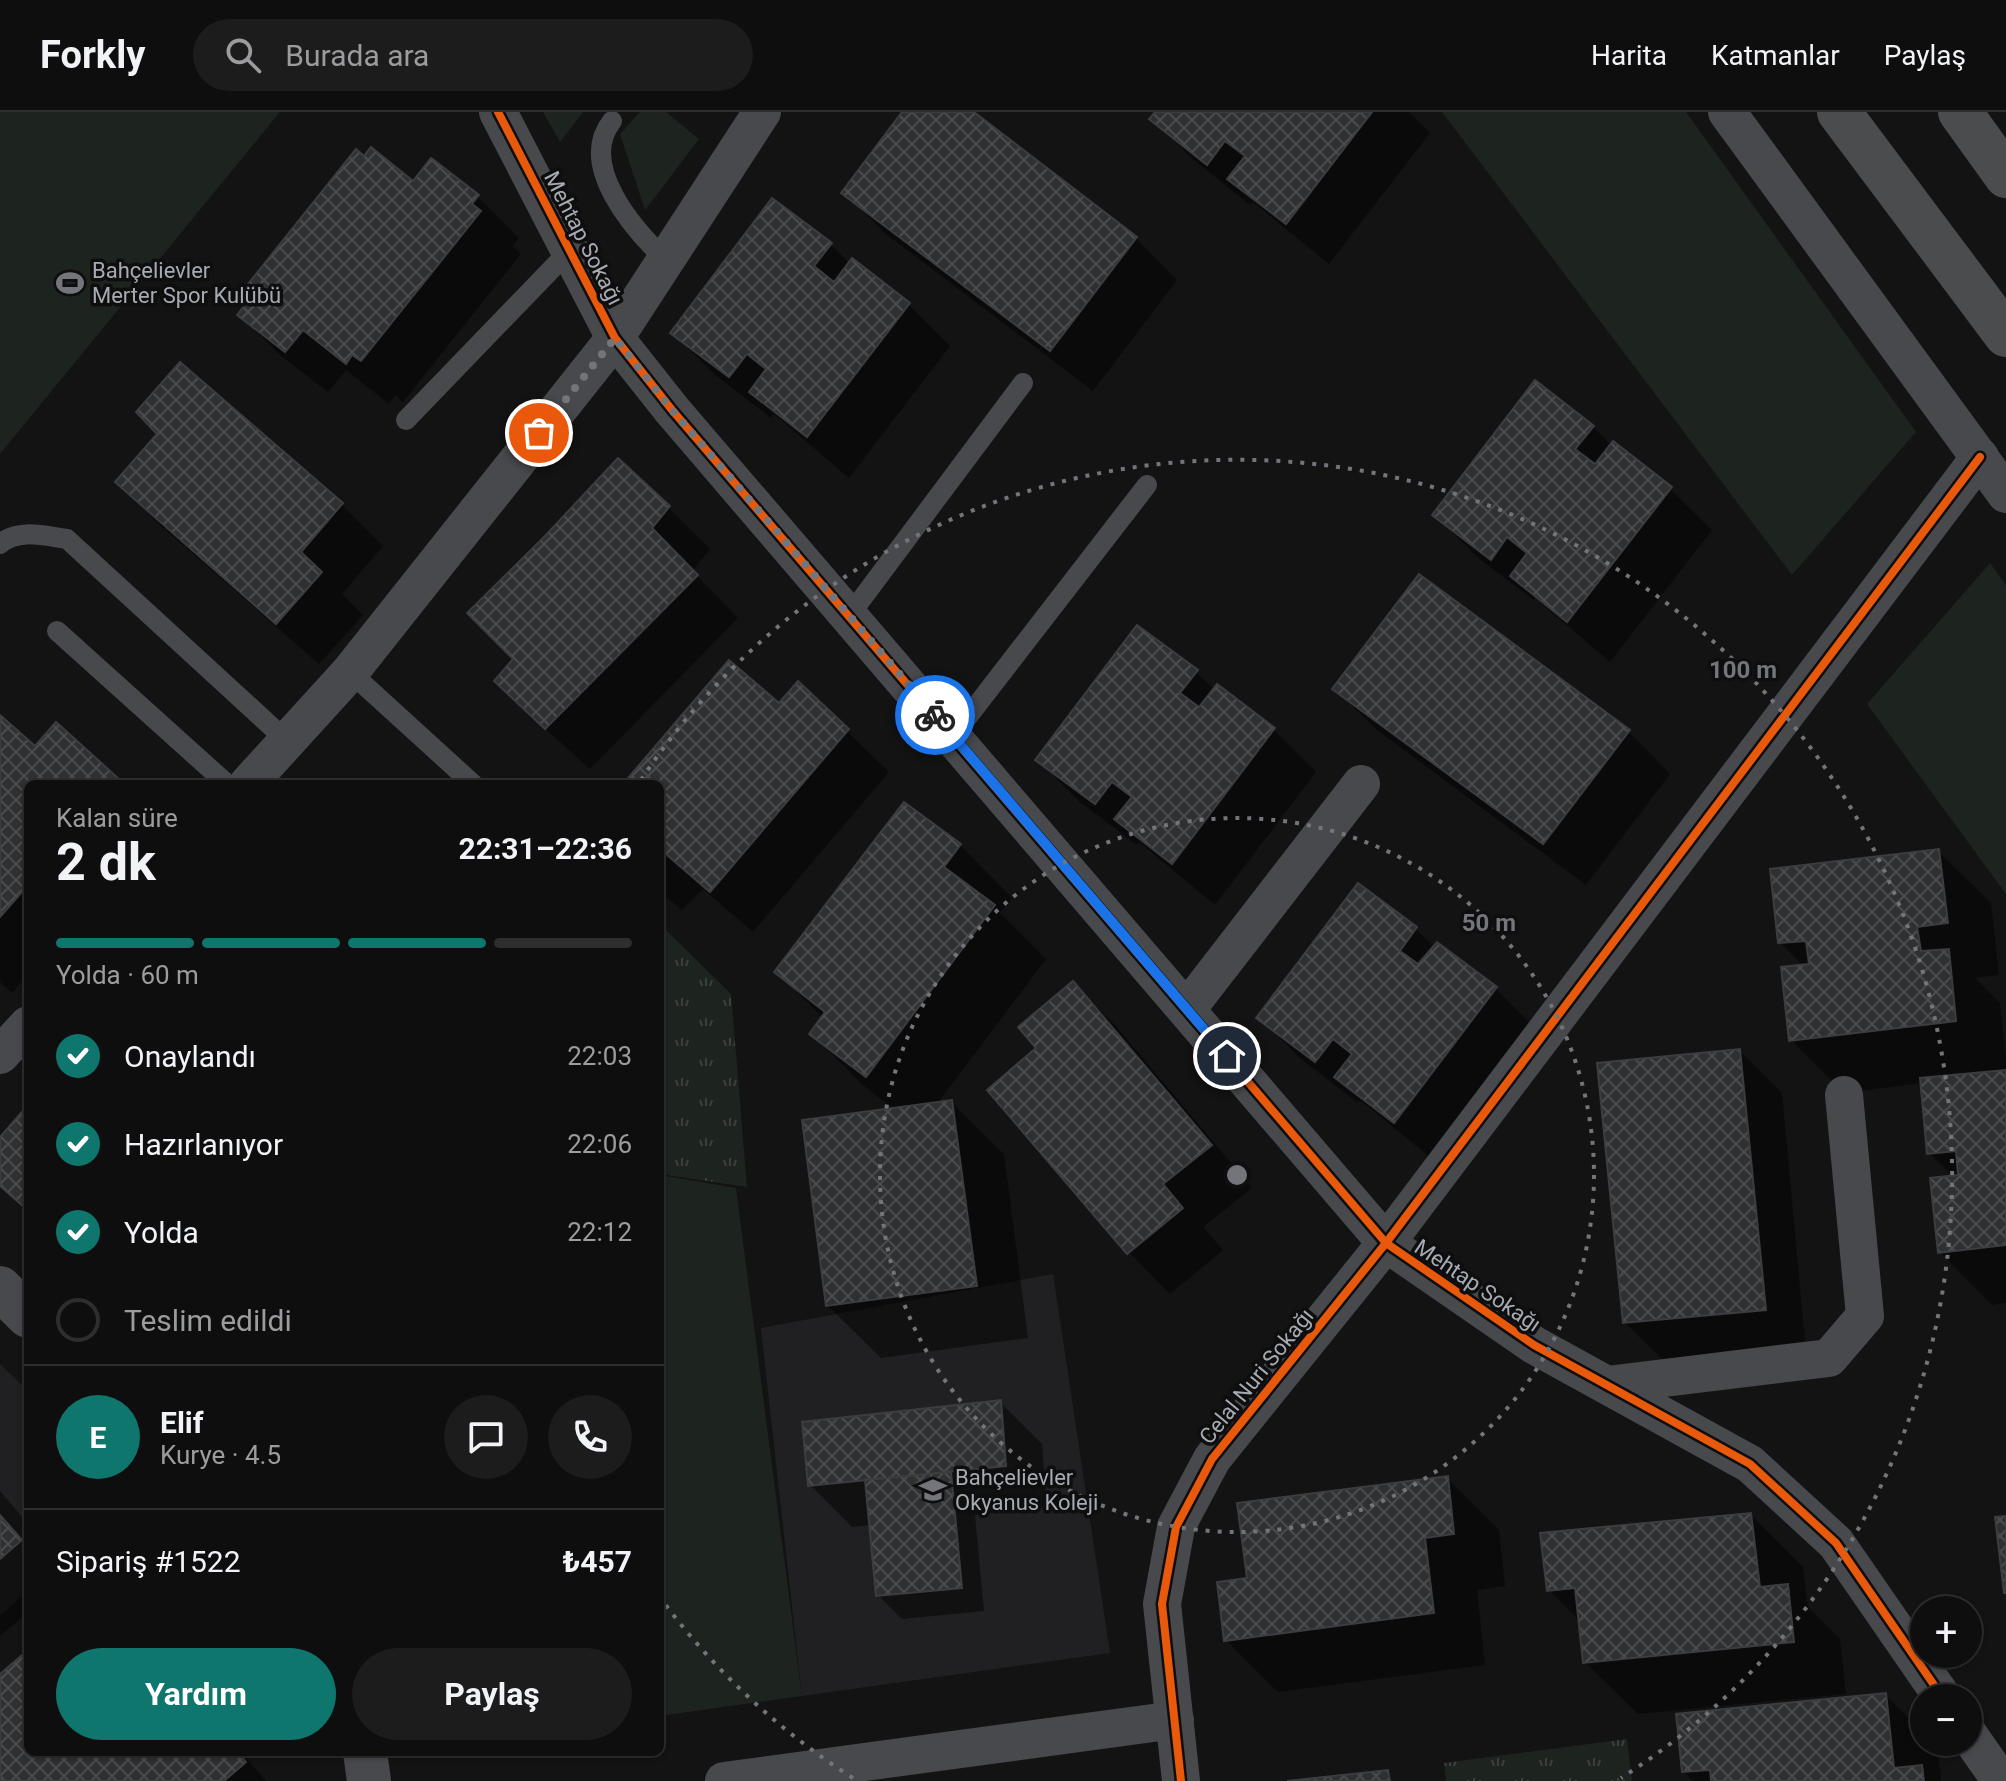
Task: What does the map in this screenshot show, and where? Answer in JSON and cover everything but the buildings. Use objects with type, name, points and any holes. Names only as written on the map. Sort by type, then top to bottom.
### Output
[{"type":"main road","points":[[1839,112],[2006,335]]},
{"type":"main road","points":[[1960,112],[2006,176]]},
{"type":"street","name":"Mehtap Sokağı","points":[[498,112],[615,338],[1386,1243],[1534,1345],[1750,1464],[1836,1543],[1933,1684]]},
{"type":"street","points":[[252,780],[350,672],[615,338],[762,112]]},
{"type":"street","points":[[1727,112],[2006,494]]},
{"type":"street","name":"Celal Nuri Sokağı","points":[[1181,1781],[1162,1604],[1176,1527],[1212,1459],[1386,1243],[1980,457]]},
{"type":"street","points":[[1187,1009],[1361,784]]},
{"type":"street","points":[[0,1055],[24,1029]]},
{"type":"street","points":[[1607,1385],[1829,1358],[1865,1316],[1844,1095]]},
{"type":"street","points":[[0,1288],[24,1312]]},
{"type":"street","points":[[724,1781],[1175,1720]]},
{"type":"street","points":[[1982,1754],[2001,1781]]},
{"type":"street","points":[[366,1756],[369,1781]]},
{"type":"lane","points":[[612,121],[602,134],[600,149],[604,173],[633,228],[666,260]]},
{"type":"lane","points":[[406,420],[571,249]]},
{"type":"lane","points":[[849,616],[1023,383]]},
{"type":"lane","points":[[953,736],[1147,485]]},
{"type":"lane","points":[[0,544],[6,538],[26,533],[67,539],[287,741]]},
{"type":"lane","points":[[57,631],[223,780]]},
{"type":"lane","points":[[350,672],[469,780]]},
{"type":"shaded area","name":"Bahçelievler Okyanus Koleji","points":[[1053,1274],[1110,1653],[802,1696],[761,1328]]},
{"type":"shaded area","points":[[0,1364],[24,1387],[24,1594],[0,1616]]},
{"type":"green space","name":"Bahçelievler Merter Spor Kulübü","points":[[0,112],[280,112],[0,454]]},
{"type":"green space","points":[[543,112],[583,112],[560,142]]},
{"type":"green space","points":[[640,112],[666,112],[699,139],[645,210],[620,134]]},
{"type":"green space","points":[[1442,112],[1686,112],[1916,432],[1792,575]]},
{"type":"green space","points":[[1990,563],[2006,585],[2006,894],[1867,704]]},
{"type":"green space","points":[[664,928],[731,994],[747,1187],[664,1175]]},
{"type":"green space","points":[[664,1176],[736,1188],[802,1696],[664,1715]]},
{"type":"green space","points":[[1627,1739],[1632,1781],[1446,1781],[1444,1763]]},
{"type":"cycle path","points":[[498,112],[615,338],[672,410],[1386,1243],[1534,1345],[1750,1464],[1836,1543],[1933,1684]]},
{"type":"cycle path","points":[[1181,1781],[1162,1604],[1176,1527],[1212,1459],[1386,1243],[1980,457]]},
{"type":"way so far","points":[[539,433],[615,338],[672,410],[935,715]]},
{"type":"place","name":"Bahçelievler Merter Spor Kulübü","points":[[70,283]]},
{"type":"place","name":"Bahçelievler Okyanus Koleji","points":[[933,1490]]},
{"type":"route","points":[[935,715],[1227,1056]]}]
